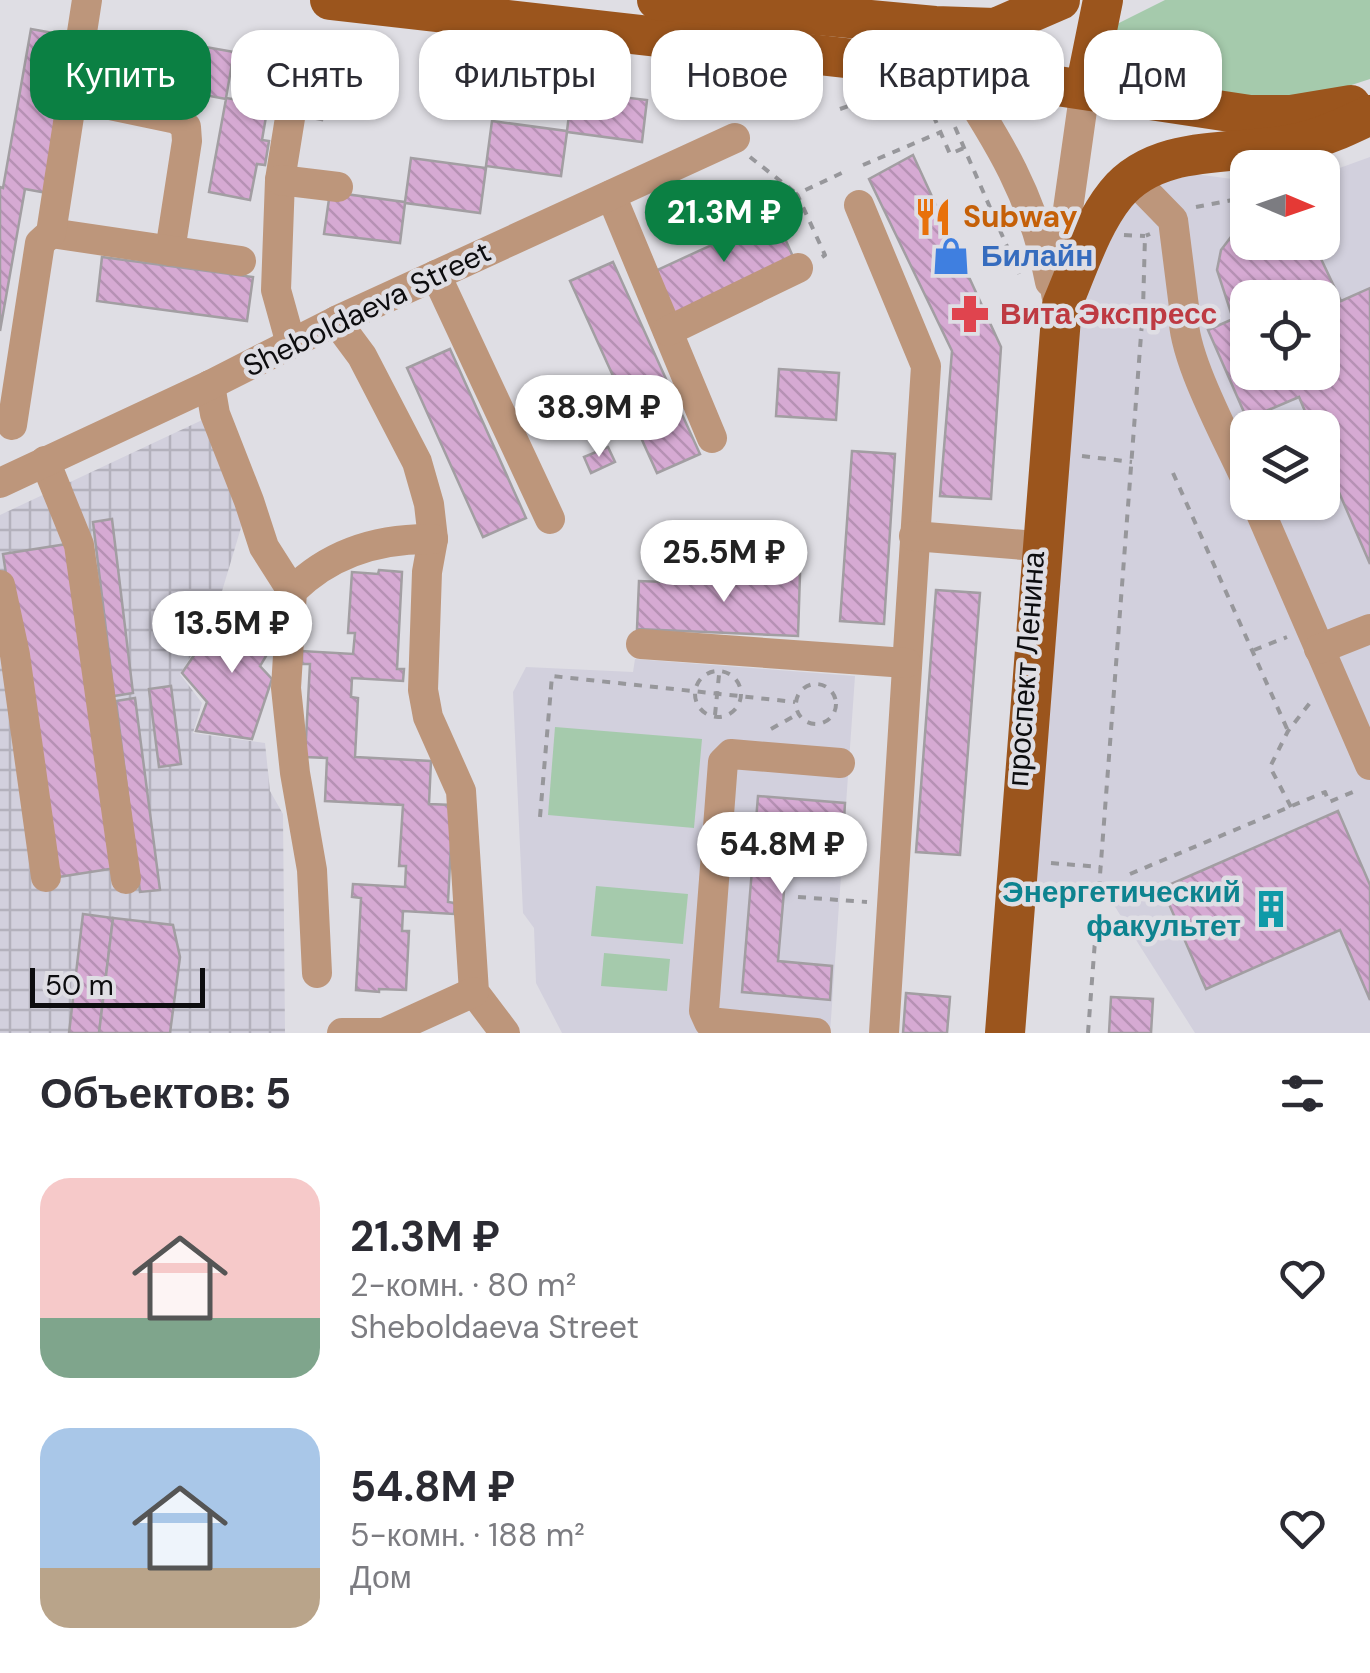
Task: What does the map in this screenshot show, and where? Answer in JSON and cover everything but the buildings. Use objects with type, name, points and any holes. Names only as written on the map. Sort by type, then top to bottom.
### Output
[{"type":"main road","points":[[330,0],[843,70]]},
{"type":"main road","points":[[656,0],[877,10],[935,26],[995,28],[1060,0]]},
{"type":"main road","points":[[1097,30],[1103,0]]},
{"type":"main road","points":[[1222,111],[1292,115],[1370,102]]},
{"type":"main road","points":[[1002,1033],[1050,453],[1058,305],[1097,222],[1118,192],[1146,168],[1188,156],[1300,143],[1370,115]]},
{"type":"street","points":[[83,30],[88,0]]},
{"type":"street","points":[[1058,305],[1084,98]]},
{"type":"street","points":[[12,425],[40,242],[51,233],[68,120]]},
{"type":"street","points":[[170,251],[188,141],[186,127],[178,120]]},
{"type":"street","points":[[290,120],[280,180],[276,290],[290,344]]},
{"type":"street","points":[[970,120],[1016,175],[1041,236],[1058,305]]},
{"type":"street","name":"Sheboldaeva Street","points":[[0,482],[611,194],[740,145]]},
{"type":"street","points":[[1132,179],[1173,220],[1184,307],[1182,321],[1193,362],[1230,444]]},
{"type":"street","points":[[280,180],[338,187]]},
{"type":"street","points":[[611,194],[712,438]]},
{"type":"street","points":[[859,206],[926,366],[884,1033]]},
{"type":"street","points":[[51,233],[240,261]]},
{"type":"street","points":[[668,331],[798,268]]},
{"type":"street","points":[[436,275],[550,519]]},
{"type":"street","name":"проспект Ленина","points":[[1002,1033],[1036,546],[1058,305]]},
{"type":"street","points":[[336,322],[362,356],[417,462],[429,504],[433,539],[427,572],[423,690],[428,717],[461,791],[474,992],[505,1033]]},
{"type":"street","points":[[210,386],[214,414],[264,547],[292,591],[286,688],[295,773],[312,870],[316,973]]},
{"type":"street","points":[[45,460],[80,544],[126,880]]},
{"type":"street","points":[[1264,520],[1370,766]]},
{"type":"street","points":[[914,536],[1036,546]]},
{"type":"street","points":[[292,591],[314,569],[362,546],[402,538],[433,539]]},
{"type":"street","points":[[0,584],[15,655],[46,878]]},
{"type":"street","points":[[1315,639],[1370,629]]},
{"type":"street","points":[[641,644],[906,663]]},
{"type":"street","points":[[816,1033],[709,1022],[704,1011],[723,762],[731,754],[840,763]]},
{"type":"street","points":[[342,1033],[384,1032],[474,992]]},
{"type":"path","points":[[940,120],[940,132],[950,154],[964,148],[1030,299],[1058,305],[1143,310],[1088,1033]]},
{"type":"path","points":[[863,165],[940,132]]},
{"type":"path","points":[[740,145],[796,194],[825,256],[798,268]]},
{"type":"path","points":[[796,194],[846,171]]},
{"type":"path","points":[[1050,453],[1132,462]]},
{"type":"path","points":[[1172,473],[1288,732]]},
{"type":"path","points":[[1252,651],[1315,639]]},
{"type":"path","points":[[720,670],[736,679],[741,696],[733,712],[715,717],[700,709],[694,691],[704,675],[720,670]]},
{"type":"path","points":[[715,717],[720,670]]},
{"type":"path","points":[[540,817],[552,676],[795,702]]},
{"type":"path","points":[[814,684],[830,690],[836,705],[829,720],[813,724],[799,717],[795,702],[802,689],[814,684]]},
{"type":"path","points":[[1291,806],[1270,767],[1288,732],[1318,694],[1336,686]]},
{"type":"path","points":[[1130,874],[1325,792],[1329,802],[1370,784]]},
{"type":"path","points":[[1018,860],[1100,867]]},
{"type":"path","points":[[798,897],[892,904]]},
{"type":"shaded area","points":[[1370,157],[1370,1033],[1195,1033],[1105,891],[1029,883],[1074,298],[1124,204],[1155,185],[1195,174],[1230,179],[1230,260],[1340,260],[1340,168]]},
{"type":"shaded area","points":[[215,414],[249,501],[214,618],[180,674],[202,703],[193,733],[265,743],[270,791],[283,814],[285,1033],[0,1033],[0,515]]},
{"type":"shaded area","points":[[635,659],[855,676],[830,1033],[562,1033],[536,983],[534,928],[523,913],[513,692],[526,667],[633,672]]},
{"type":"green space","points":[[1165,0],[1370,0],[1370,79],[1296,103],[1222,92],[1222,30],[1116,30],[1117,24]]},
{"type":"green space","points":[[555,727],[702,739],[694,828],[548,815]]},
{"type":"green space","points":[[596,886],[688,894],[683,944],[591,936]]},
{"type":"green space","points":[[604,953],[670,959],[667,991],[601,986]]},
{"type":"place","name":"Subway","points":[[933,217]]},
{"type":"place","name":"Билайн","points":[[951,256]]},
{"type":"place","name":"Вита Экспресс","points":[[970,314]]},
{"type":"place","name":"Энергетический факультет","points":[[1271,909]]}]
